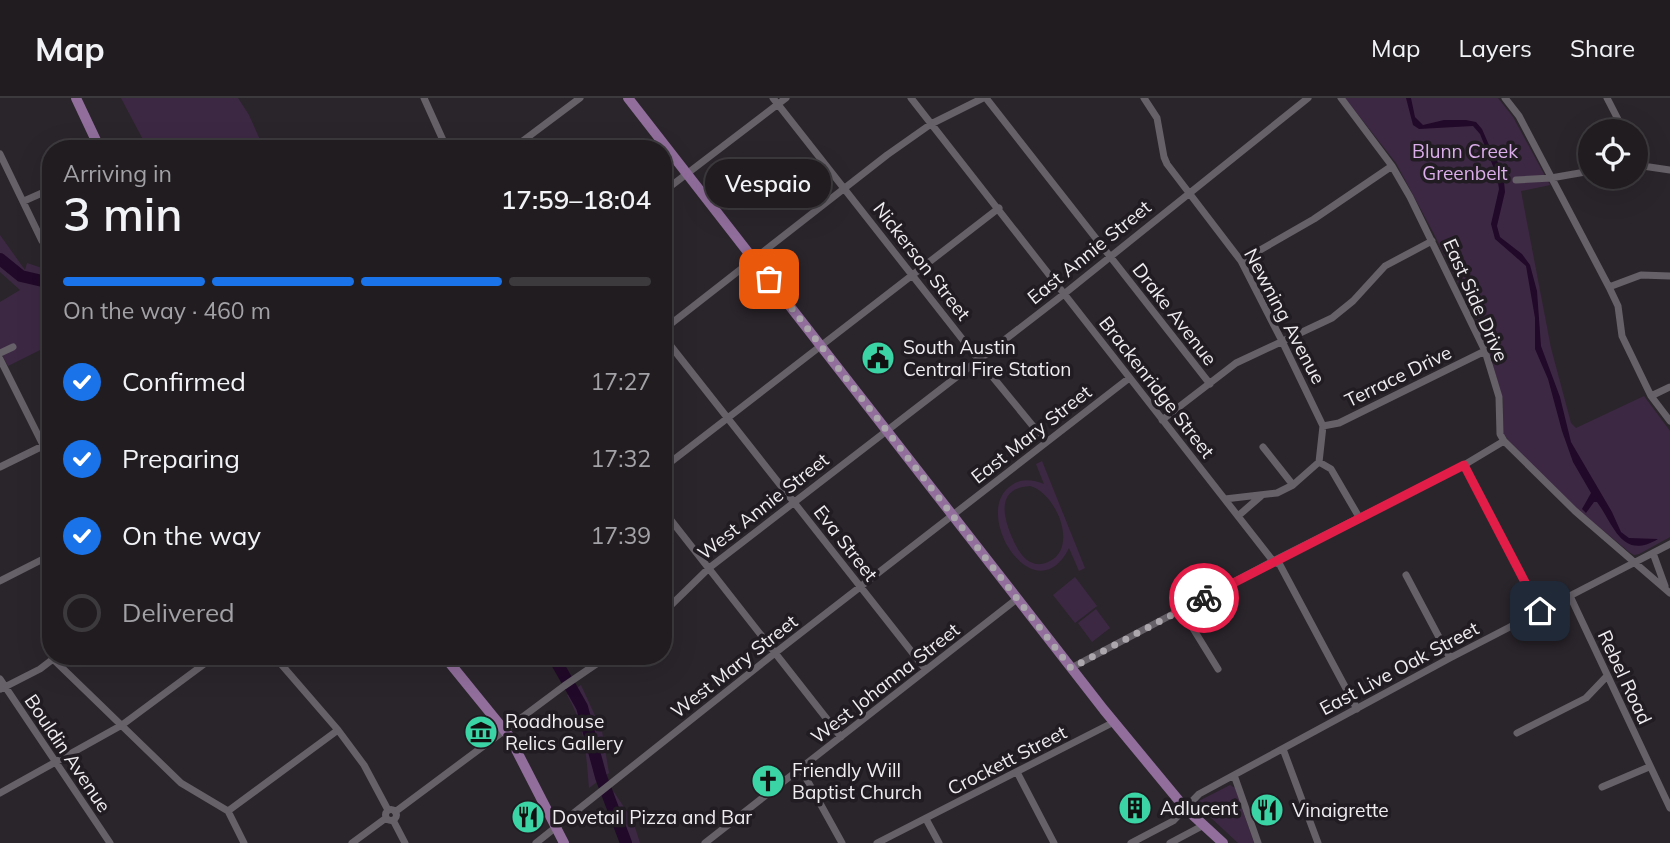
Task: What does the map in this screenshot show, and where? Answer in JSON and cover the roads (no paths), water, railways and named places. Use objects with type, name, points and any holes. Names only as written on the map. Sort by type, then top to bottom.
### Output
[{"type":"main road","points":[[76,98],[96,140]]},
{"type":"main road","points":[[628,98],[660,140]]},
{"type":"main road","points":[[672,156],[1114,722],[1185,808],[1223,843]]},
{"type":"main road","points":[[451,665],[505,730],[564,843]]},
{"type":"street","points":[[424,98],[443,140]]},
{"type":"street","points":[[525,140],[580,98]]},
{"type":"street","points":[[672,185],[776,101],[786,98]]},
{"type":"street","name":"Brackenridge Street","points":[[911,98],[999,208],[1128,379],[1273,561],[1280,565],[1357,709]]},
{"type":"street","points":[[672,323],[931,124],[984,98]]},
{"type":"street","name":"Drake Avenue","points":[[984,98],[1210,384]]},
{"type":"street","name":"Newning Avenue","points":[[1144,98],[1157,118],[1164,157],[1241,261],[1323,426]]},
{"type":"street","name":"East Annie Street","points":[[887,429],[1064,294],[1308,98]]},
{"type":"street","name":"East Side Drive","points":[[1341,98],[1392,166],[1485,351],[1499,397],[1500,434],[1504,441]]},
{"type":"street","points":[[1504,98],[1519,116],[1609,287],[1618,306],[1622,336],[1651,396],[1670,421]]},
{"type":"street","points":[[1607,98],[1618,119]]},
{"type":"street","name":"Nickerson Street","points":[[776,101],[1046,442]]},
{"type":"street","points":[[0,154],[42,242]]},
{"type":"street","points":[[1241,261],[1314,219],[1392,166]]},
{"type":"street","points":[[1648,166],[1670,170]]},
{"type":"street","points":[[1516,180],[1578,173]]},
{"type":"street","points":[[24,201],[42,193]]},
{"type":"street","points":[[672,461],[999,208]]},
{"type":"street","points":[[1162,420],[1236,363],[1332,318],[1353,301],[1385,266],[1432,241]]},
{"type":"street","points":[[1609,287],[1641,275],[1670,276]]},
{"type":"street","points":[[0,353],[13,347]]},
{"type":"street","name":"Eva Street","points":[[672,347],[926,670]]},
{"type":"street","name":"Terrace Drive","points":[[1323,426],[1339,424],[1485,351]]},
{"type":"street","points":[[0,359],[42,435]]},
{"type":"street","name":"East Mary Street","points":[[953,514],[1128,379]]},
{"type":"street","points":[[1651,396],[1670,387]]},
{"type":"street","points":[[1225,499],[1277,493],[1293,485],[1319,461],[1323,426]]},
{"type":"street","name":"West Annie Street","points":[[672,603],[709,568],[887,429]]},
{"type":"street","points":[[1071,668],[1273,561],[1464,465],[1504,441],[1575,511],[1668,590]]},
{"type":"street","points":[[0,467],[42,446]]},
{"type":"street","points":[[1263,447],[1293,485]]},
{"type":"street","points":[[1319,461],[1331,469],[1359,517]]},
{"type":"street","points":[[1464,465],[1540,611]]},
{"type":"street","points":[[1238,516],[1261,495]]},
{"type":"street","name":"West Mary Street","points":[[536,843],[953,514]]},
{"type":"street","points":[[672,521],[841,737]]},
{"type":"street","name":"East Live Oak Street","points":[[1131,843],[1173,821],[1199,794],[1450,658],[1670,544]]},
{"type":"street","points":[[1653,553],[1668,590]]},
{"type":"street","points":[[0,581],[42,560]]},
{"type":"street","points":[[1406,575],[1450,658]]},
{"type":"street","name":"Rebel Road","points":[[1570,596],[1670,808]]},
{"type":"street","name":"West Johanna Street","points":[[705,843],[1018,598]]},
{"type":"street","points":[[1186,607],[1189,622],[1218,669]]},
{"type":"street","points":[[2,689],[44,665]]},
{"type":"street","points":[[63,665],[181,783],[228,811],[244,843]]},
{"type":"street","points":[[0,793],[121,725],[203,665]]},
{"type":"street","points":[[282,665],[338,730],[364,765],[405,843]]},
{"type":"street","points":[[352,843],[594,665]]},
{"type":"street","points":[[1517,733],[1586,698],[1607,676]]},
{"type":"street","name":"Bouldin Avenue","points":[[0,680],[2,689],[56,762],[110,843]]},
{"type":"street","name":"Crockett Street","points":[[877,843],[1114,722]]},
{"type":"street","points":[[228,811],[338,730]]},
{"type":"street","points":[[1283,749],[1318,843]]},
{"type":"street","points":[[1602,787],[1649,767]]},
{"type":"street","points":[[801,769],[842,843]]},
{"type":"street","points":[[1017,772],[1054,843]]},
{"type":"street","points":[[1234,775],[1258,843]]},
{"type":"street","points":[[926,819],[939,843]]},
{"type":"street","points":[[1170,843],[1203,825]]},
{"type":"street","points":[[1148,834],[1152,843]]},
{"type":"waterway","points":[[0,259],[21,276],[42,281]]},
{"type":"waterway","points":[[558,665],[582,707],[601,777],[626,843]]},
{"type":"place","name":"Vespaio","points":[[769,279]]},
{"type":"place","name":"South Austin Central Fire Station","points":[[878,358]]},
{"type":"place","name":"Roadhouse Relics Gallery","points":[[481,732]]},
{"type":"place","name":"Friendly Will Baptist Church","points":[[768,781]]},
{"type":"place","name":"Adlucent","points":[[1135,808]]},
{"type":"place","name":"Vinaigrette","points":[[1267,810]]},
{"type":"place","name":"Dovetail Pizza and Bar","points":[[528,817]]},
{"type":"park label","name":"Blunn Creek Greenbelt","points":[[1465,162]]}]
